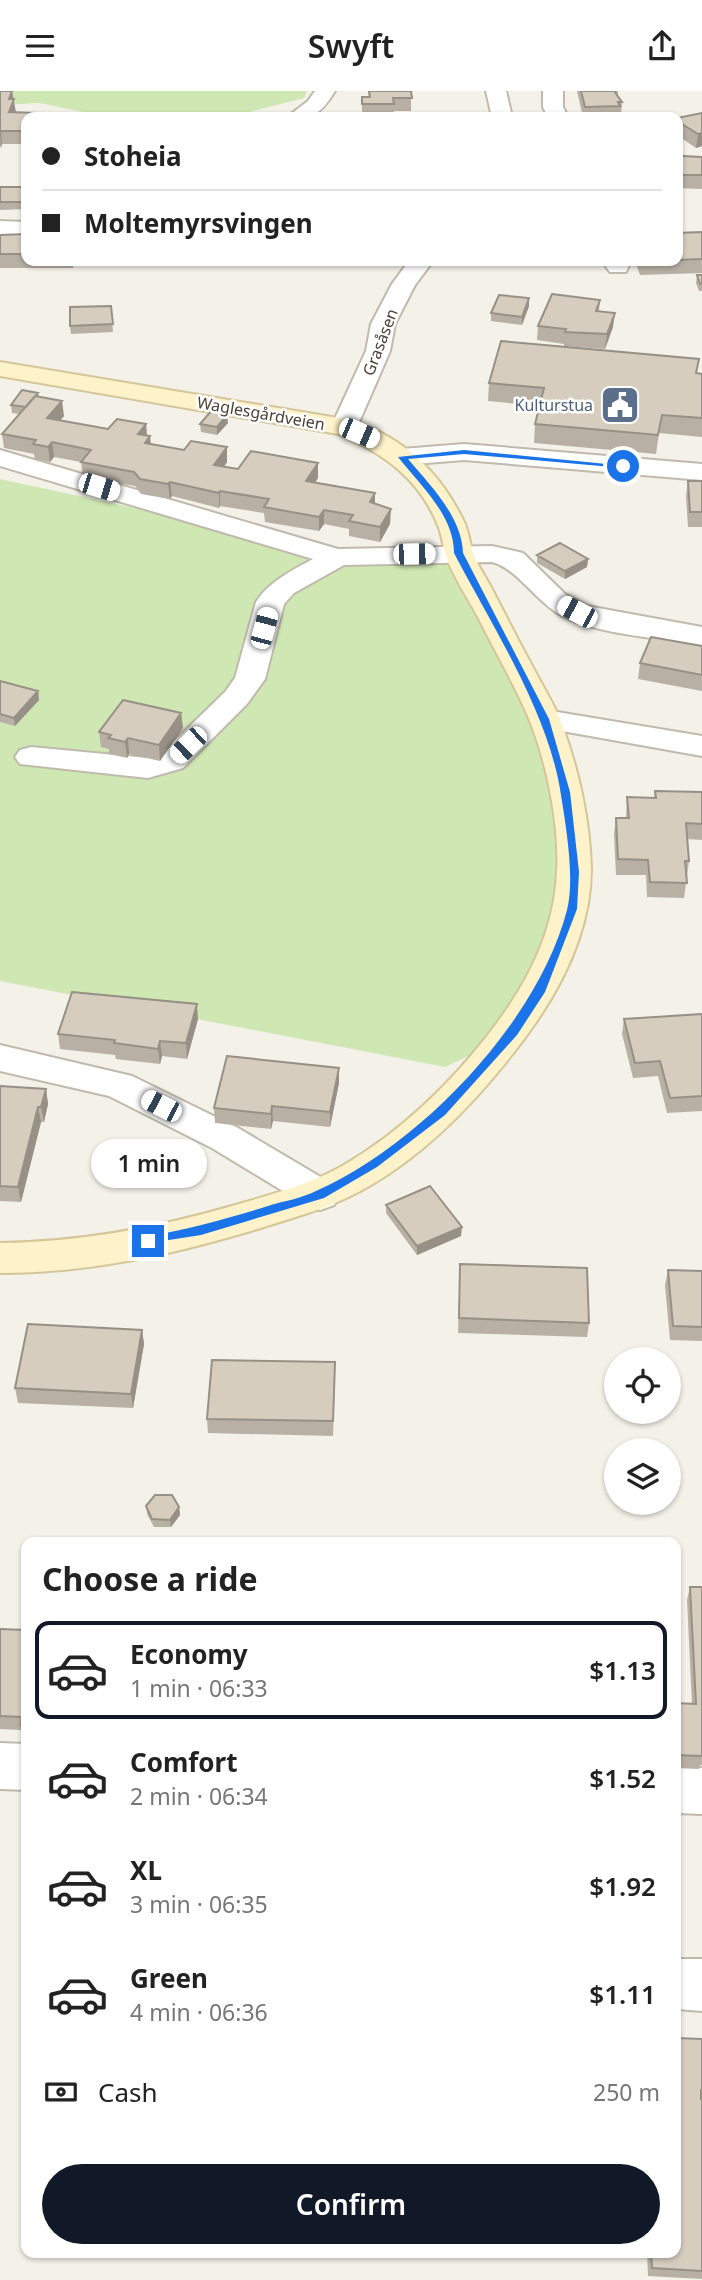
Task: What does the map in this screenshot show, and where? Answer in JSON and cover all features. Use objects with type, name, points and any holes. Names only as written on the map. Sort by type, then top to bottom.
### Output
[{"type":"main road","name":"Waglesgårdveien","points":[[0,369],[344,427],[374,440],[402,457],[439,501],[458,543],[458,553],[545,719],[566,792],[574,872],[572,909],[539,992],[513,1033],[441,1112],[373,1164],[320,1195],[201,1231],[94,1251],[0,1258]]},
{"type":"street","points":[[305,112],[316,105],[325,91]]},
{"type":"street","points":[[496,91],[501,112]]},
{"type":"street","points":[[553,91],[556,112]]},
{"type":"street","points":[[0,228],[21,229]]},
{"type":"street","name":"Grasåsen","points":[[344,427],[378,351],[383,324],[404,284],[417,266]]},
{"type":"street","points":[[402,457],[464,452],[702,473]]},
{"type":"street","points":[[0,458],[338,557],[458,553],[492,554],[513,559],[555,600],[577,612],[599,619],[702,636]]},
{"type":"street","points":[[31,757],[148,768],[172,761],[236,698],[250,679],[270,602],[284,587],[338,557]]},
{"type":"street","points":[[545,719],[702,746]]},
{"type":"street","points":[[0,1058],[119,1085],[225,1138],[320,1195]]},
{"type":"street","points":[[0,1766],[21,1767]]},
{"type":"street","points":[[681,1790],[702,1791]]},
{"type":"green space","points":[[0,91],[307,91],[304,98],[249,112],[83,112],[39,103],[0,105]]},
{"type":"green space","points":[[0,479],[228,528],[451,566],[524,680],[571,845],[517,1033],[445,1067],[0,981]]},
{"type":"building","points":[[0,91],[12,91],[9,99],[14,99],[9,112],[21,112],[21,131],[0,133]]},
{"type":"building","points":[[369,91],[411,91],[412,98],[393,98],[394,104],[362,104],[362,97],[370,97]]},
{"type":"building","points":[[581,91],[614,91],[622,102],[618,102],[620,106],[585,107]]},
{"type":"building","points":[[702,113],[702,133],[698,134],[683,125],[683,117]]},
{"type":"building","points":[[683,156],[702,157],[702,175],[683,175]]},
{"type":"building","points":[[0,187],[21,187],[21,202],[0,202]]},
{"type":"building","points":[[702,232],[702,259],[683,260],[683,233]]},
{"type":"building","points":[[21,234],[21,254],[0,254],[0,235]]},
{"type":"building","points":[[697,275],[702,275],[702,284],[700,284]]},
{"type":"building","points":[[552,294],[600,300],[596,311],[615,313],[607,334],[565,332],[566,329],[538,326]]},
{"type":"building","points":[[499,295],[529,298],[522,317],[491,313]]},
{"type":"building","points":[[111,306],[113,324],[70,326],[70,307]]},
{"type":"building","points":[[501,341],[699,359],[696,373],[702,374],[702,418],[662,415],[658,435],[535,424],[544,388],[489,383]]},
{"type":"building","points":[[22,390],[38,393],[26,407],[11,405]]},
{"type":"building","points":[[35,396],[62,401],[47,418],[108,429],[117,419],[146,424],[138,434],[150,436],[145,443],[184,450],[191,441],[227,447],[214,465],[238,469],[251,451],[318,463],[306,481],[375,493],[370,502],[391,509],[380,527],[349,521],[353,515],[324,510],[319,517],[264,507],[269,499],[140,479],[134,472],[81,462],[91,450],[52,442],[48,447],[33,444],[36,440],[2,434]]},
{"type":"building","points":[[212,410],[227,415],[217,427],[200,424]]},
{"type":"building","points":[[688,481],[702,481],[702,512],[690,512]]},
{"type":"building","points":[[560,543],[588,559],[565,571],[537,555]]},
{"type":"building","points":[[651,637],[702,646],[702,675],[640,663]]},
{"type":"building","points":[[0,681],[38,691],[14,718],[0,714]]},
{"type":"building","points":[[123,700],[181,713],[159,745],[128,738],[125,742],[108,738],[111,735],[99,732]]},
{"type":"building","points":[[655,791],[702,792],[702,824],[686,823],[689,861],[685,861],[687,883],[650,882],[648,860],[618,859],[616,818],[629,818],[627,797],[656,798]]},
{"type":"building","points":[[72,992],[197,1004],[186,1043],[160,1041],[158,1049],[114,1043],[115,1040],[58,1034]]},
{"type":"building","points":[[702,1014],[702,1096],[670,1098],[660,1061],[635,1063],[624,1019]]},
{"type":"building","points":[[227,1056],[339,1068],[330,1112],[272,1106],[271,1114],[214,1108]]},
{"type":"building","points":[[0,1086],[46,1089],[41,1107],[38,1107],[18,1187],[0,1186]]},
{"type":"building","points":[[430,1186],[462,1227],[417,1246],[386,1205]]},
{"type":"building","points":[[460,1264],[587,1268],[589,1323],[459,1318]]},
{"type":"building","points":[[668,1270],[702,1271],[702,1327],[673,1326]]},
{"type":"building","points":[[28,1324],[142,1330],[131,1394],[15,1388]]},
{"type":"building","points":[[212,1360],[335,1362],[333,1421],[207,1419]]},
{"type":"building","points":[[155,1495],[172,1495],[179,1507],[170,1520],[152,1519],[146,1506]]},
{"type":"building","points":[[690,1587],[702,1587],[702,1756],[681,1755],[681,1703],[696,1704]]},
{"type":"building","points":[[0,1629],[21,1630],[21,1717],[0,1716]]},
{"type":"building","points":[[681,2038],[702,2039],[702,2271],[652,2268],[651,2258],[681,2258]]},
{"type":"place","name":"Kulturstua","points":[[620,405]]},
{"type":"route","points":[[148,1241],[201,1231],[320,1195],[373,1164],[441,1112],[513,1033],[539,992],[572,909],[574,872],[566,792],[545,719],[458,553],[458,543],[439,501],[402,457],[464,452],[623,466]]}]
